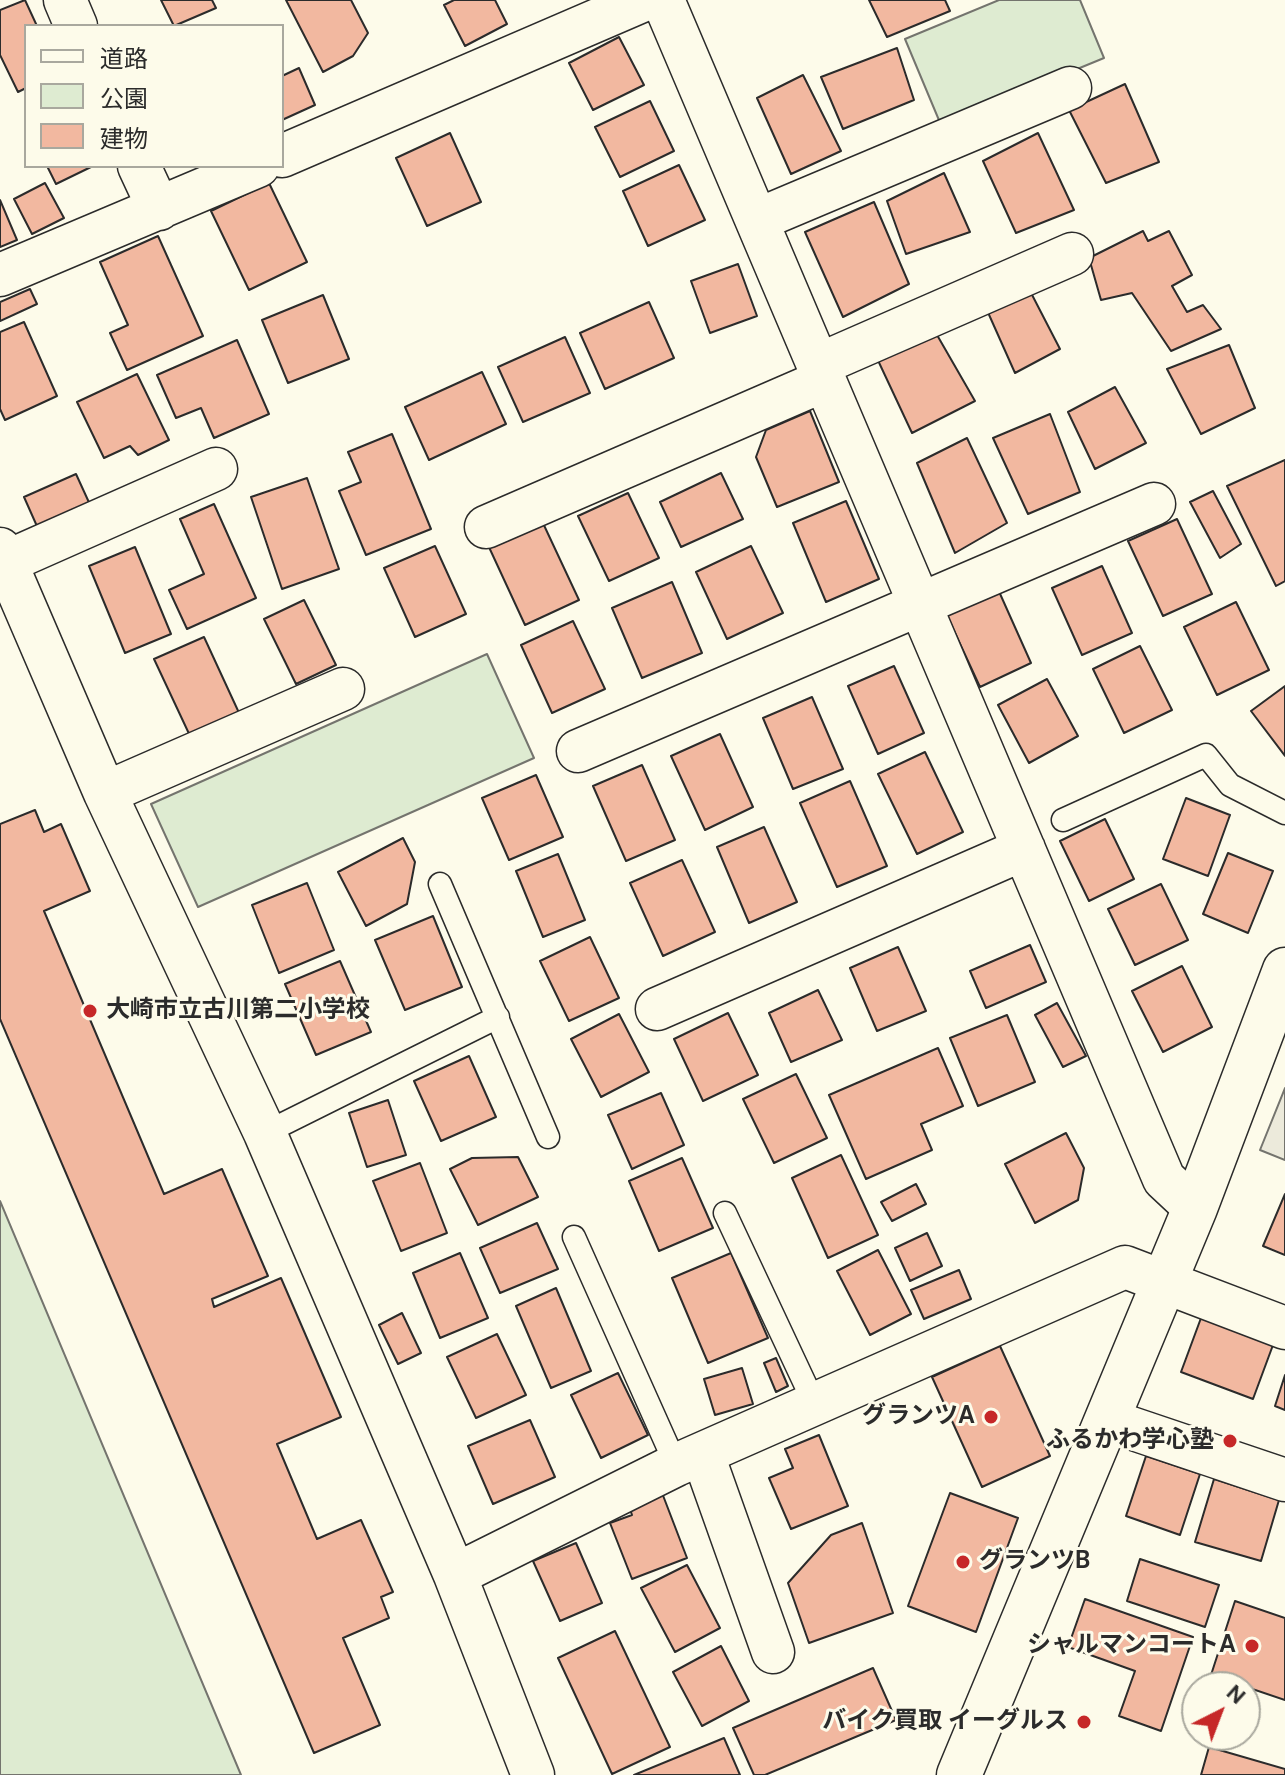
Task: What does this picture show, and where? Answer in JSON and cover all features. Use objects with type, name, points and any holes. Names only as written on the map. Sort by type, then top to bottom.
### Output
[{"type":"street","points":[[65,0],[75,24]]},
{"type":"street","points":[[284,155],[644,0]]},
{"type":"street","points":[[663,0],[1164,1179],[1195,1208]]},
{"type":"street","points":[[757,220],[1070,88]]},
{"type":"street","points":[[140,168],[159,209]]},
{"type":"street","points":[[0,275],[253,168]]},
{"type":"street","points":[[486,527],[1072,254]]},
{"type":"street","points":[[216,469],[3,556],[105,793],[265,1133],[455,1575],[533,1775]]},
{"type":"street","points":[[578,751],[1154,504]]},
{"type":"street","points":[[105,793],[343,689]]},
{"type":"street","points":[[657,1009],[1024,849]]},
{"type":"street","points":[[959,1775],[1195,1208],[1285,970]]},
{"type":"street","points":[[455,1575],[690,1460],[1125,1267],[1285,1328]]},
{"type":"street","points":[[1107,1420],[1285,1480]]},
{"type":"street","points":[[690,1460],[773,1652]]},
{"type":"lane","points":[[1063,820],[1206,755],[1230,785],[1285,813]]},
{"type":"lane","points":[[440,884],[548,1137]]},
{"type":"lane","points":[[265,1133],[498,1017]]},
{"type":"lane","points":[[725,1213],[815,1405]]},
{"type":"lane","points":[[574,1237],[690,1460]]},
{"type":"green space","points":[[999,0],[1080,0],[1104,58],[941,125],[905,39]]},
{"type":"green space","points":[[487,654],[534,758],[198,907],[151,804]]},
{"type":"green space","points":[[0,1201],[241,1775],[0,1775]]},
{"type":"shaded area","points":[[1285,1088],[1285,1160],[1260,1150]]},
{"type":"building","points":[[25,0],[36,24],[24,24],[24,89],[18,92],[0,55],[0,10]]},
{"type":"building","points":[[161,0],[212,0],[216,8],[179,24],[173,24]]},
{"type":"building","points":[[286,0],[351,0],[368,33],[353,56],[323,72]]},
{"type":"building","points":[[454,0],[495,0],[507,24],[465,46],[444,5]]},
{"type":"building","points":[[869,0],[945,0],[950,11],[887,37]]},
{"type":"building","points":[[619,37],[644,85],[593,110],[569,63]]},
{"type":"building","points":[[897,48],[914,100],[843,129],[821,77]]},
{"type":"building","points":[[299,68],[315,105],[284,119],[284,75]]},
{"type":"building","points":[[803,75],[841,151],[791,174],[757,98]]},
{"type":"building","points":[[1125,84],[1159,162],[1106,183],[1069,110]]},
{"type":"building","points":[[650,101],[674,151],[620,177],[595,127]]},
{"type":"building","points":[[450,133],[481,202],[427,226],[396,158]]},
{"type":"building","points":[[1038,133],[1074,210],[1016,233],[983,161]]},
{"type":"building","points":[[679,165],[705,220],[648,246],[623,191]]},
{"type":"building","points":[[48,168],[89,168],[56,184]]},
{"type":"building","points":[[944,173],[970,232],[906,254],[887,201]]},
{"type":"building","points":[[45,183],[64,218],[32,234],[14,199]]},
{"type":"building","points":[[269,183],[307,262],[249,290],[211,211]]},
{"type":"building","points":[[0,200],[17,240],[0,247]]},
{"type":"building","points":[[874,202],[909,284],[843,317],[805,232]]},
{"type":"building","points":[[1143,231],[1148,241],[1169,231],[1192,275],[1172,286],[1187,312],[1203,305],[1221,329],[1171,351],[1132,293],[1101,300],[1089,258]]},
{"type":"building","points":[[158,236],[203,336],[127,370],[110,333],[128,325],[100,262]]},
{"type":"building","points":[[738,264],[757,316],[710,333],[691,281]]},
{"type":"building","points":[[30,289],[37,304],[0,321],[0,302]]},
{"type":"building","points":[[1029,289],[1060,349],[1015,373],[986,308]]},
{"type":"building","points":[[323,295],[349,359],[288,383],[262,320]]},
{"type":"building","points":[[649,302],[674,358],[605,389],[580,333]]},
{"type":"building","points":[[24,322],[57,396],[5,420],[0,409],[0,332]]},
{"type":"building","points":[[933,328],[975,401],[912,433],[875,354]]},
{"type":"building","points":[[565,337],[590,393],[523,422],[498,367]]},
{"type":"building","points":[[237,340],[269,414],[214,438],[201,408],[176,418],[157,375]]},
{"type":"building","points":[[1229,345],[1255,408],[1201,434],[1167,369]]},
{"type":"building","points":[[482,372],[506,424],[429,460],[405,407]]},
{"type":"building","points":[[137,374],[169,440],[138,455],[130,446],[104,458],[77,402]]},
{"type":"building","points":[[1115,387],[1146,443],[1095,469],[1068,412]]},
{"type":"building","points":[[810,411],[839,482],[777,507],[756,457],[766,430]]},
{"type":"building","points":[[1050,414],[1080,492],[1028,514],[993,438]]},
{"type":"building","points":[[392,434],[431,529],[366,555],[339,491],[361,482],[348,452]]},
{"type":"building","points":[[967,438],[1007,523],[955,553],[917,463]]},
{"type":"building","points":[[1285,460],[1285,581],[1276,586],[1227,486]]},
{"type":"building","points":[[721,473],[743,519],[681,547],[660,502]]},
{"type":"building","points":[[76,474],[92,509],[40,533],[24,497]]},
{"type":"building","points":[[307,478],[339,569],[282,589],[251,497]]},
{"type":"building","points":[[1213,491],[1241,544],[1220,558],[1190,502]]},
{"type":"building","points":[[628,493],[659,558],[609,581],[578,516]]},
{"type":"building","points":[[846,501],[879,579],[826,602],[793,523]]},
{"type":"building","points":[[214,504],[256,598],[187,629],[169,590],[204,574],[180,519]]},
{"type":"building","points":[[1177,519],[1212,594],[1163,616],[1128,541]]},
{"type":"building","points":[[542,521],[579,600],[525,625],[488,545]]},
{"type":"building","points":[[435,546],[466,614],[415,637],[384,568]]},
{"type":"building","points":[[751,546],[783,613],[727,639],[696,572]]},
{"type":"building","points":[[135,547],[171,634],[125,653],[89,566]]},
{"type":"building","points":[[1102,566],[1132,633],[1082,655],[1052,588]]},
{"type":"building","points":[[672,582],[702,653],[642,678],[612,608]]},
{"type":"building","points":[[997,587],[1031,663],[980,687],[943,607]]},
{"type":"building","points":[[304,600],[336,665],[296,684],[264,619]]},
{"type":"building","points":[[1236,602],[1269,670],[1217,695],[1184,627]]},
{"type":"building","points":[[573,621],[605,689],[552,713],[521,645]]},
{"type":"building","points":[[204,637],[240,715],[191,738],[154,659]]},
{"type":"building","points":[[1140,646],[1172,710],[1124,733],[1093,669]]},
{"type":"building","points":[[894,666],[924,733],[878,754],[848,686]]},
{"type":"building","points":[[1047,679],[1078,736],[1029,763],[998,705]]},
{"type":"building","points":[[1285,686],[1285,756],[1251,711]]},
{"type":"building","points":[[812,697],[843,769],[793,789],[763,718]]},
{"type":"building","points":[[720,734],[753,807],[705,830],[671,756]]},
{"type":"building","points":[[925,752],[963,832],[917,854],[878,774]]},
{"type":"building","points":[[642,765],[675,840],[626,861],[593,786]]},
{"type":"building","points":[[536,775],[563,837],[509,860],[482,798]]},
{"type":"building","points":[[850,781],[887,866],[837,887],[800,803]]},
{"type":"building","points":[[1186,798],[1230,815],[1208,876],[1163,859]]},
{"type":"building","points":[[35,810],[44,832],[61,824],[90,891],[44,911],[164,1194],[222,1169],[268,1276],[212,1299],[214,1307],[281,1278],[341,1417],[277,1444],[317,1539],[361,1520],[393,1592],[381,1597],[389,1618],[343,1638],[380,1725],[314,1753],[0,1019],[0,824]]},
{"type":"building","points":[[1105,819],[1134,879],[1089,901],[1060,841]]},
{"type":"building","points":[[764,827],[797,902],[749,923],[717,847]]},
{"type":"building","points":[[403,838],[415,862],[407,904],[366,926],[338,872]]},
{"type":"building","points":[[1228,853],[1273,871],[1248,933],[1203,914]]},
{"type":"building","points":[[558,854],[585,920],[543,937],[516,871]]},
{"type":"building","points":[[682,860],[715,932],[663,956],[630,883]]},
{"type":"building","points":[[307,883],[334,950],[279,973],[252,905]]},
{"type":"building","points":[[1161,884],[1188,940],[1135,965],[1108,909]]},
{"type":"building","points":[[433,916],[462,987],[405,1010],[375,940]]},
{"type":"building","points":[[590,937],[619,998],[569,1021],[540,961]]},
{"type":"building","points":[[1030,945],[1046,982],[986,1008],[970,971]]},
{"type":"building","points":[[898,947],[926,1011],[877,1031],[850,968]]},
{"type":"building","points":[[340,961],[371,1032],[316,1055],[285,984]]},
{"type":"building","points":[[1182,966],[1212,1027],[1163,1052],[1132,991]]},
{"type":"building","points":[[818,990],[842,1040],[791,1062],[769,1013]]},
{"type":"building","points":[[1057,1003],[1086,1056],[1063,1067],[1035,1015]]},
{"type":"building","points":[[728,1013],[758,1075],[703,1101],[674,1039]]},
{"type":"building","points":[[619,1014],[649,1072],[601,1097],[571,1039]]},
{"type":"building","points":[[1007,1015],[1035,1082],[978,1106],[950,1038]]},
{"type":"building","points":[[938,1048],[963,1106],[921,1124],[932,1150],[866,1179],[829,1095]]},
{"type":"building","points":[[469,1056],[496,1117],[441,1141],[414,1081]]},
{"type":"building","points":[[796,1074],[827,1138],[774,1163],[743,1099]]},
{"type":"building","points":[[661,1093],[684,1145],[632,1169],[608,1115]]},
{"type":"building","points":[[388,1100],[406,1155],[367,1167],[349,1113]]},
{"type":"building","points":[[1066,1133],[1084,1168],[1078,1200],[1035,1223],[1005,1164]]},
{"type":"building","points":[[841,1155],[878,1235],[828,1258],[792,1178]]},
{"type":"building","points":[[518,1157],[538,1197],[478,1225],[450,1169],[472,1158]]},
{"type":"building","points":[[682,1158],[713,1228],[659,1251],[629,1181]]},
{"type":"building","points":[[420,1163],[447,1233],[401,1251],[373,1181]]},
{"type":"building","points":[[916,1184],[926,1204],[892,1221],[881,1202]]},
{"type":"building","points":[[1285,1194],[1285,1255],[1263,1246]]},
{"type":"building","points":[[537,1223],[558,1269],[500,1293],[480,1248]]},
{"type":"building","points":[[927,1233],[942,1266],[910,1281],[895,1248]]},
{"type":"building","points":[[878,1250],[911,1314],[870,1335],[837,1271]]},
{"type":"building","points":[[460,1253],[488,1318],[440,1338],[413,1273]]},
{"type":"building","points":[[731,1253],[768,1338],[708,1363],[672,1278]]},
{"type":"building","points":[[959,1270],[971,1299],[924,1319],[911,1290]]},
{"type":"building","points":[[556,1288],[591,1371],[551,1388],[516,1306]]},
{"type":"building","points":[[402,1313],[421,1353],[398,1364],[379,1325]]},
{"type":"building","points":[[1201,1318],[1273,1345],[1253,1399],[1181,1372]]},
{"type":"building","points":[[497,1334],[526,1395],[476,1418],[447,1357]]},
{"type":"building","name":"グランツA","points":[[1000,1346],[1050,1456],[982,1487],[932,1377]]},
{"type":"building","points":[[776,1358],[788,1386],[776,1392],[764,1363]]},
{"type":"building","points":[[742,1368],[753,1404],[715,1415],[704,1379]]},
{"type":"building","points":[[618,1373],[648,1435],[601,1458],[571,1395]]},
{"type":"building","points":[[1285,1375],[1285,1410],[1275,1406]]},
{"type":"building","points":[[530,1420],[555,1477],[493,1504],[468,1446]]},
{"type":"building","points":[[819,1435],[848,1506],[791,1529],[769,1478],[793,1468],[785,1449]]},
{"type":"building","points":[[1146,1456],[1200,1474],[1180,1535],[1126,1516]]},
{"type":"building","points":[[1214,1479],[1279,1500],[1261,1561],[1195,1542]]},
{"type":"building","points":[[659,1485],[687,1558],[632,1579],[610,1523],[632,1515],[626,1497]]},
{"type":"building","name":"グランツB","points":[[950,1493],[1018,1518],[976,1632],[908,1606]]},
{"type":"building","points":[[862,1523],[893,1613],[809,1643],[788,1583],[831,1535]]},
{"type":"building","points":[[576,1543],[602,1603],[560,1621],[533,1561]]},
{"type":"building","points":[[1140,1559],[1219,1585],[1205,1627],[1127,1601]]},
{"type":"building","points":[[687,1565],[720,1628],[675,1652],[641,1588]]},
{"type":"building","points":[[1085,1599],[1193,1637],[1161,1731],[1119,1716],[1135,1671],[1068,1647]]},
{"type":"building","name":"シャルマンコートA","points":[[1235,1601],[1285,1618],[1285,1700],[1261,1692],[1261,1671],[1212,1671]]},
{"type":"building","points":[[615,1631],[670,1747],[612,1774],[558,1658]]},
{"type":"building","points":[[721,1646],[749,1701],[702,1726],[673,1672]]},
{"type":"building","points":[[873,1668],[896,1720],[765,1775],[754,1775],[733,1728]]},
{"type":"building","points":[[724,1738],[740,1775],[634,1775]]},
{"type":"building","points":[[1208,1751],[1223,1751],[1285,1769],[1285,1775],[1201,1775]]},
{"type":"place","name":"大崎市立古川第二小学校","points":[[90,1011]]},
{"type":"place","name":"グランツA","points":[[991,1417]]},
{"type":"place","name":"ふるかわ学心塾","points":[[1230,1441]]},
{"type":"place","name":"グランツB","points":[[963,1562]]},
{"type":"place","name":"シャルマンコートA","points":[[1252,1646]]},
{"type":"place","name":"バイク買取 イーグルス","points":[[1084,1722]]}]
